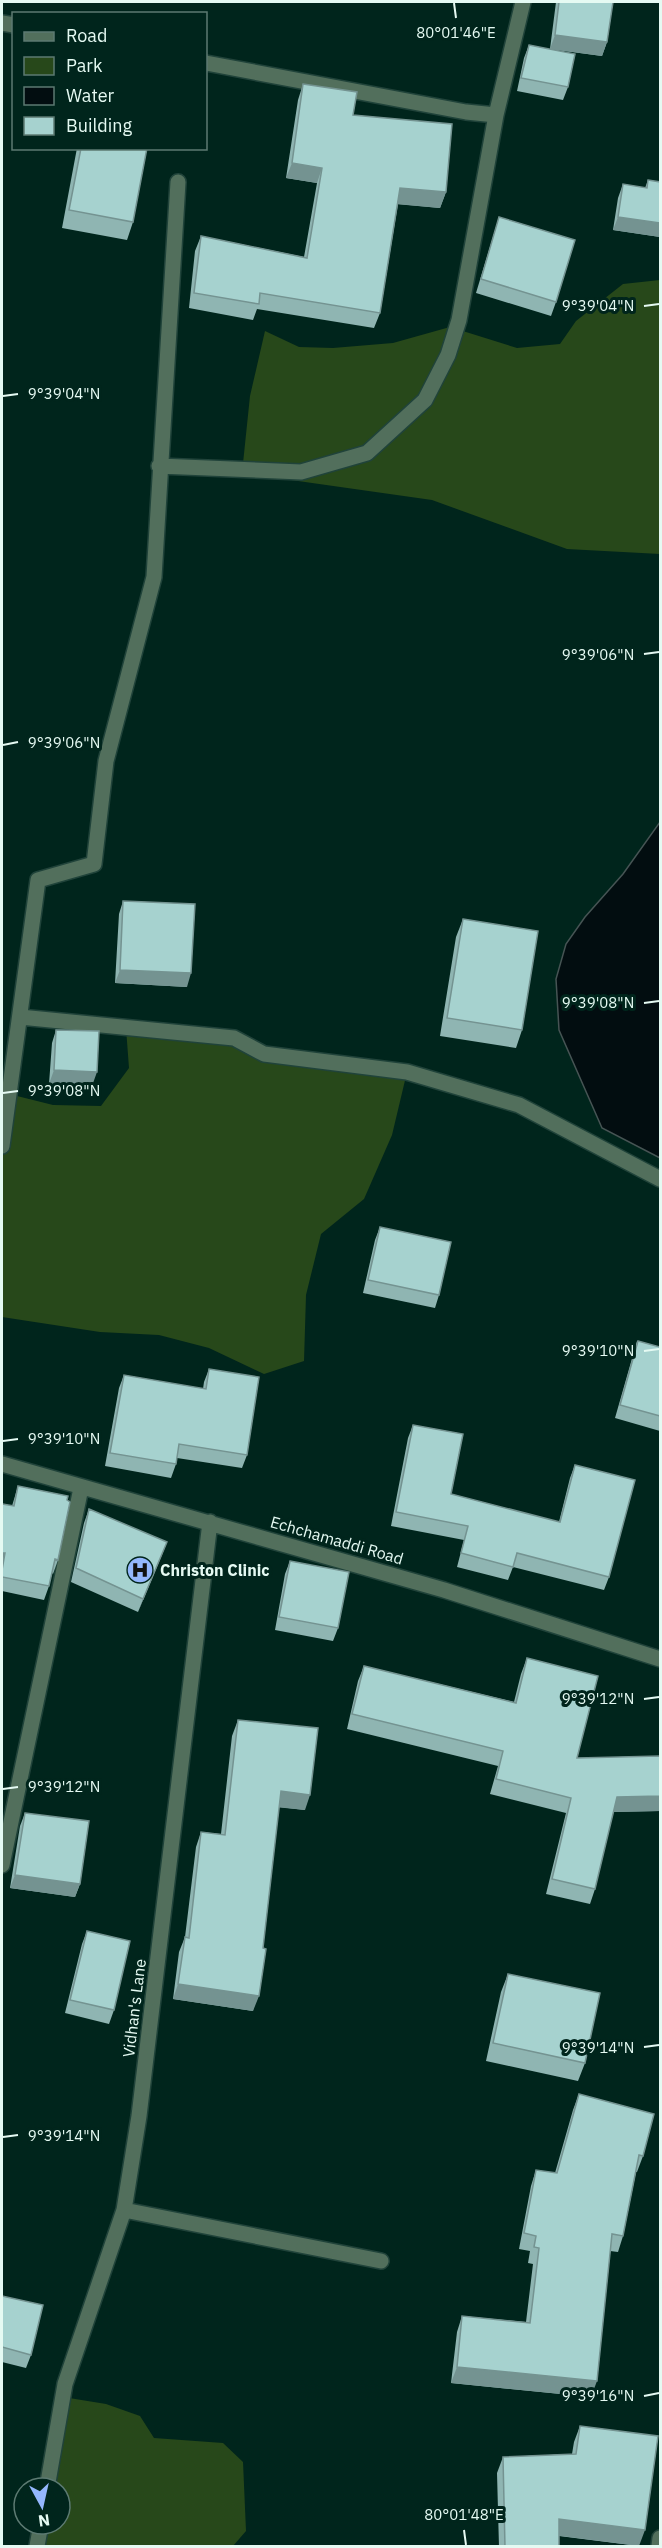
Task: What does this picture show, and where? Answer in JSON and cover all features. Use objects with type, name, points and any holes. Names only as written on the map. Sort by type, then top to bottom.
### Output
[{"type":"street","points":[[159,466],[301,472],[367,453],[425,400],[448,355],[459,320],[496,114],[523,2]]},
{"type":"street","points":[[207,63],[466,112],[496,114]]},
{"type":"street","points":[[2,1146],[38,880],[94,864],[106,761],[154,577],[178,182]]},
{"type":"street","points":[[20,1017],[234,1038],[264,1054],[407,1072],[519,1105],[660,1179]]},
{"type":"street","name":"Echchamaddi Road","points":[[2,1464],[444,1590],[660,1659]]},
{"type":"street","points":[[2,1865],[81,1488]]},
{"type":"street","name":"Vidhan's Lane","points":[[49,2476],[65,2384],[124,2210],[140,2116],[210,1522]]},
{"type":"street","points":[[124,2210],[381,2261]]},
{"type":"street","points":[[659,2547],[660,2538]]},
{"type":"green space","points":[[660,280],[660,554],[567,549],[432,500],[242,473],[250,396],[265,331],[299,347],[333,348],[393,343],[450,327],[517,348],[560,344],[576,321],[623,284]]},
{"type":"green space","points":[[126,1028],[234,1038],[264,1054],[407,1072],[392,1135],[364,1199],[321,1234],[306,1295],[304,1361],[264,1374],[209,1348],[159,1335],[100,1332],[2,1317],[2,1146],[9,1094],[53,1105],[101,1106],[129,1068]]},
{"type":"green space","points":[[63,2397],[106,2404],[140,2416],[154,2438],[223,2443],[243,2462],[246,2531],[233,2546],[37,2546],[39,2536],[72,2536],[72,2476],[49,2476]]},
{"type":"water","points":[[660,822],[660,1158],[602,1128],[559,1030],[556,979],[566,944],[585,917],[623,874]]},
{"type":"building","points":[[559,2],[613,2],[607,42],[555,35]]},
{"type":"building","points":[[529,45],[575,54],[568,87],[521,78]]},
{"type":"building","points":[[303,84],[357,92],[353,115],[452,124],[446,192],[400,188],[380,313],[260,293],[259,304],[194,293],[201,236],[307,258],[322,168],[292,163]]},
{"type":"building","points":[[81,150],[147,150],[133,222],[69,210]]},
{"type":"building","points":[[648,180],[660,182],[660,223],[618,217],[623,184],[647,188]]},
{"type":"building","points":[[499,217],[575,240],[556,302],[481,279]]},
{"type":"building","points":[[123,901],[195,904],[191,973],[120,970]]},
{"type":"building","points":[[463,919],[538,931],[522,1030],[447,1018]]},
{"type":"building","points":[[56,1030],[99,1031],[97,1072],[54,1070]]},
{"type":"building","points":[[380,1227],[451,1242],[439,1295],[368,1280]]},
{"type":"building","points":[[638,1341],[660,1347],[660,1416],[620,1405]]},
{"type":"building","points":[[209,1369],[259,1377],[247,1455],[179,1444],[176,1464],[110,1453],[124,1375],[206,1389]]},
{"type":"building","points":[[413,1425],[463,1434],[451,1494],[560,1522],[575,1465],[635,1480],[609,1577],[517,1553],[513,1567],[461,1553],[468,1526],[396,1512]]},
{"type":"building","points":[[18,1486],[68,1496],[67,1500],[70,1502],[58,1560],[55,1559],[49,1586],[2,1577],[5,1553],[2,1553],[2,1504],[14,1506]]},
{"type":"building","points":[[89,1509],[167,1542],[143,1599],[76,1568]]},
{"type":"building","points":[[290,1561],[349,1572],[338,1628],[279,1617]]},
{"type":"building","points":[[527,1658],[598,1676],[577,1758],[660,1756],[660,1796],[617,1797],[595,1889],[552,1879],[571,1798],[496,1779],[503,1751],[352,1714],[364,1666],[516,1703]]},
{"type":"building","points":[[238,1720],[318,1728],[310,1795],[281,1791],[263,1948],[266,1949],[259,1996],[178,1984],[185,1937],[189,1938],[201,1832],[225,1835]]},
{"type":"building","points":[[25,1813],[89,1821],[80,1884],[15,1875]]},
{"type":"building","points":[[87,1931],[130,1941],[114,2010],[70,2000]]},
{"type":"building","points":[[508,1974],[600,1993],[585,2063],[493,2043]]},
{"type":"building","points":[[579,2094],[654,2114],[643,2156],[639,2155],[623,2236],[612,2234],[597,2381],[457,2367],[462,2316],[530,2323],[539,2248],[534,2247],[536,2236],[524,2233],[536,2170],[557,2173]]},
{"type":"building","points":[[2,2296],[43,2305],[31,2355],[2,2347]]},
{"type":"building","points":[[580,2426],[658,2436],[645,2530],[559,2519],[559,2547],[505,2547],[503,2457],[576,2454]]},
{"type":"place","name":"Christon Clinic","points":[[140,1570]]}]
